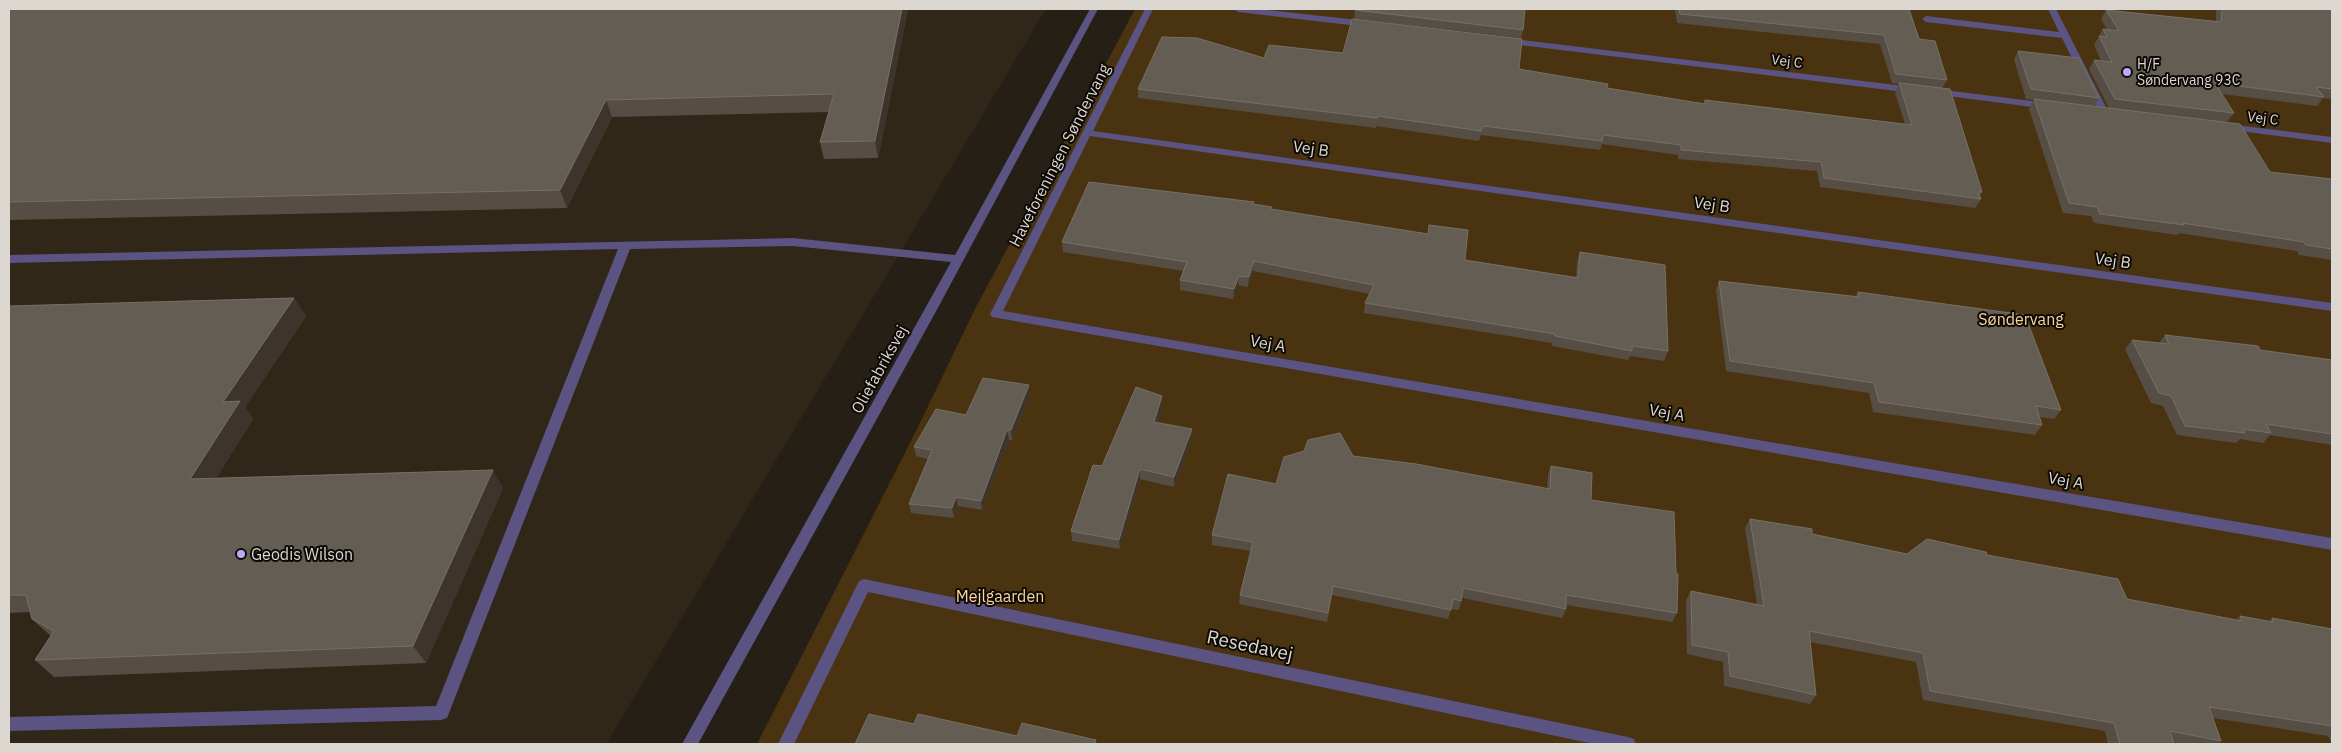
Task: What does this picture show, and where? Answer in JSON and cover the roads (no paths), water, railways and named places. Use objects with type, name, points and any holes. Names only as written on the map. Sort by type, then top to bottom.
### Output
[{"type":"street","name":"Oliefabriksvej","points":[[690,744],[934,304],[1094,9]]},
{"type":"street","name":"Haveforeningen Søndervang","points":[[996,314],[1149,9]]},
{"type":"street","points":[[1238,9],[1376,25]]},
{"type":"street","points":[[2052,9],[2104,113]]},
{"type":"street","points":[[1926,20],[2066,36]]},
{"type":"street","name":"Vej C","points":[[1494,39],[2055,107]]},
{"type":"street","name":"Vej C","points":[[2213,126],[2332,140]]},
{"type":"street","name":"Vej B","points":[[1087,133],[2332,307]]},
{"type":"street","points":[[9,259],[793,242],[957,259]]},
{"type":"street","points":[[9,724],[441,713],[625,246]]},
{"type":"street","name":"Vej A","points":[[996,314],[2332,544]]},
{"type":"street","name":"Resedavej","points":[[786,744],[864,585],[1628,744]]},
{"type":"place","name":"H/F Søndervang 93C","points":[[2127,72]]},
{"type":"place","name":"Geodis Wilson","points":[[241,554]]},
{"type":"park label","name":"Søndervang","points":[[2021,319]]},
{"type":"park label","name":"Mejlgaarden","points":[[1000,596]]}]
